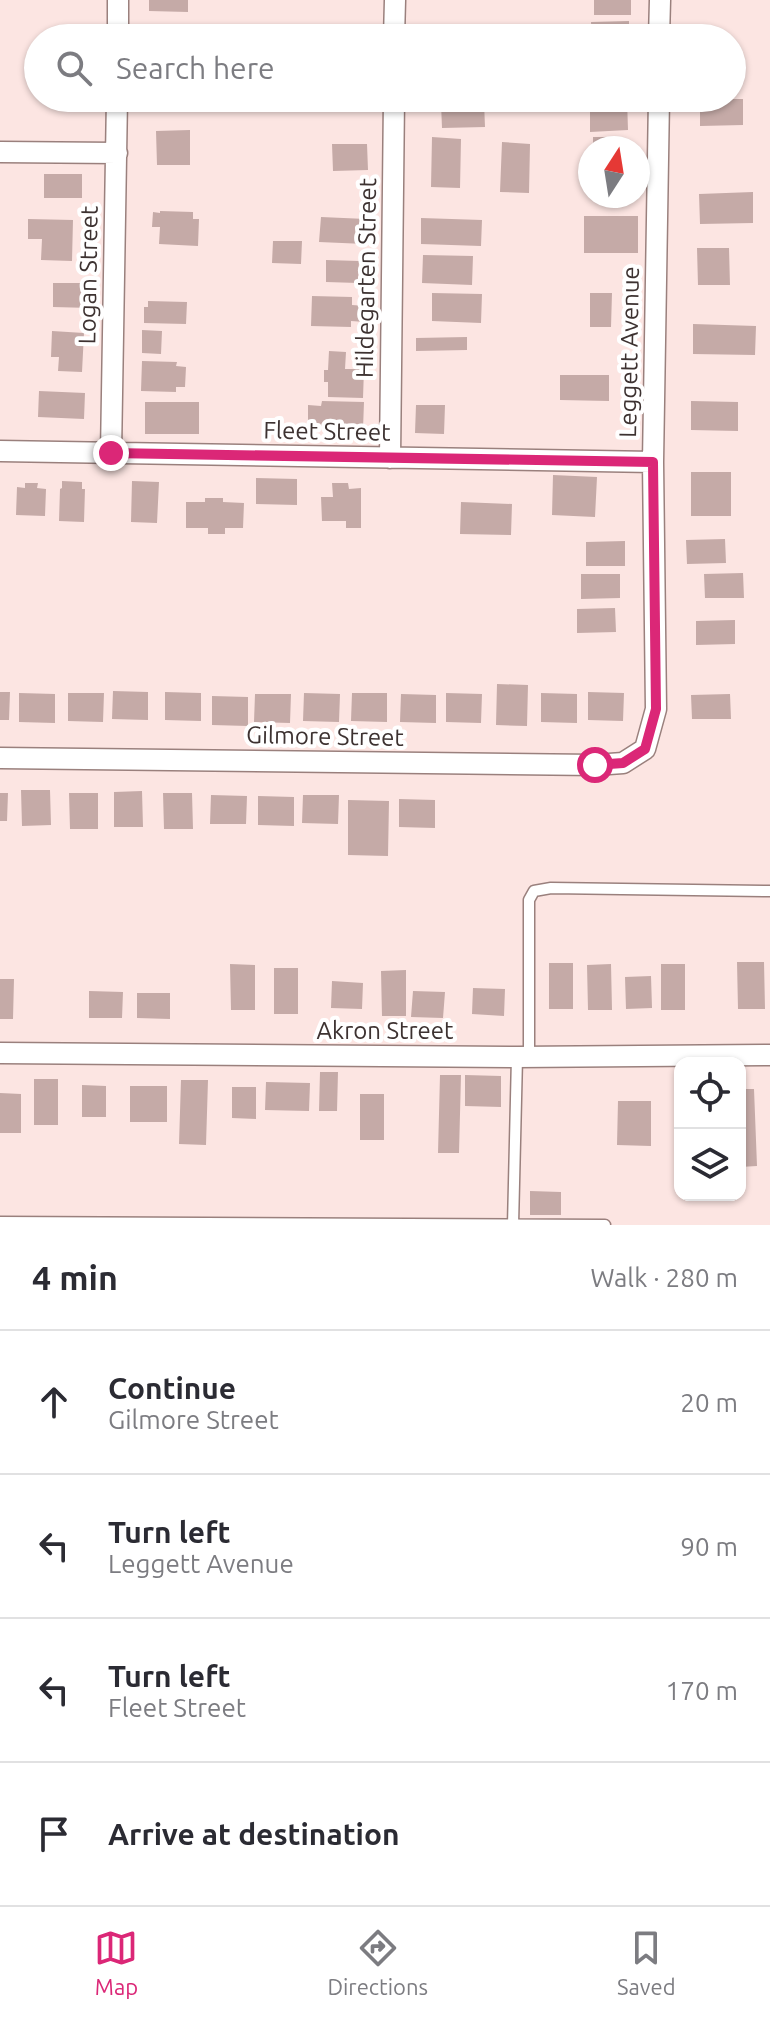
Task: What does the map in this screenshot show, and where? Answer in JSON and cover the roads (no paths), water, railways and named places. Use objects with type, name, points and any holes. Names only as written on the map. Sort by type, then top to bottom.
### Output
[{"type":"street","points":[[118,0],[118,24]]},
{"type":"street","points":[[394,24],[395,0]]},
{"type":"street","points":[[659,24],[660,0]]},
{"type":"street","name":"Logan Street","points":[[111,453],[117,112]]},
{"type":"street","name":"Hildegarten Street","points":[[390,458],[394,112]]},
{"type":"street","name":"Leggett Avenue","points":[[645,749],[656,709],[653,462],[659,112]]},
{"type":"street","points":[[0,152],[117,153]]},
{"type":"street","name":"Fleet Street","points":[[0,451],[653,462]]},
{"type":"street","name":"Gilmore Street","points":[[0,758],[595,765],[623,763],[645,749]]},
{"type":"street","name":"Akron Street","points":[[0,1053],[523,1057],[770,1055]]},
{"type":"lane","points":[[513,1224],[529,900],[534,891],[551,888],[770,891]]},
{"type":"lane","points":[[0,1222],[605,1225]]}]
